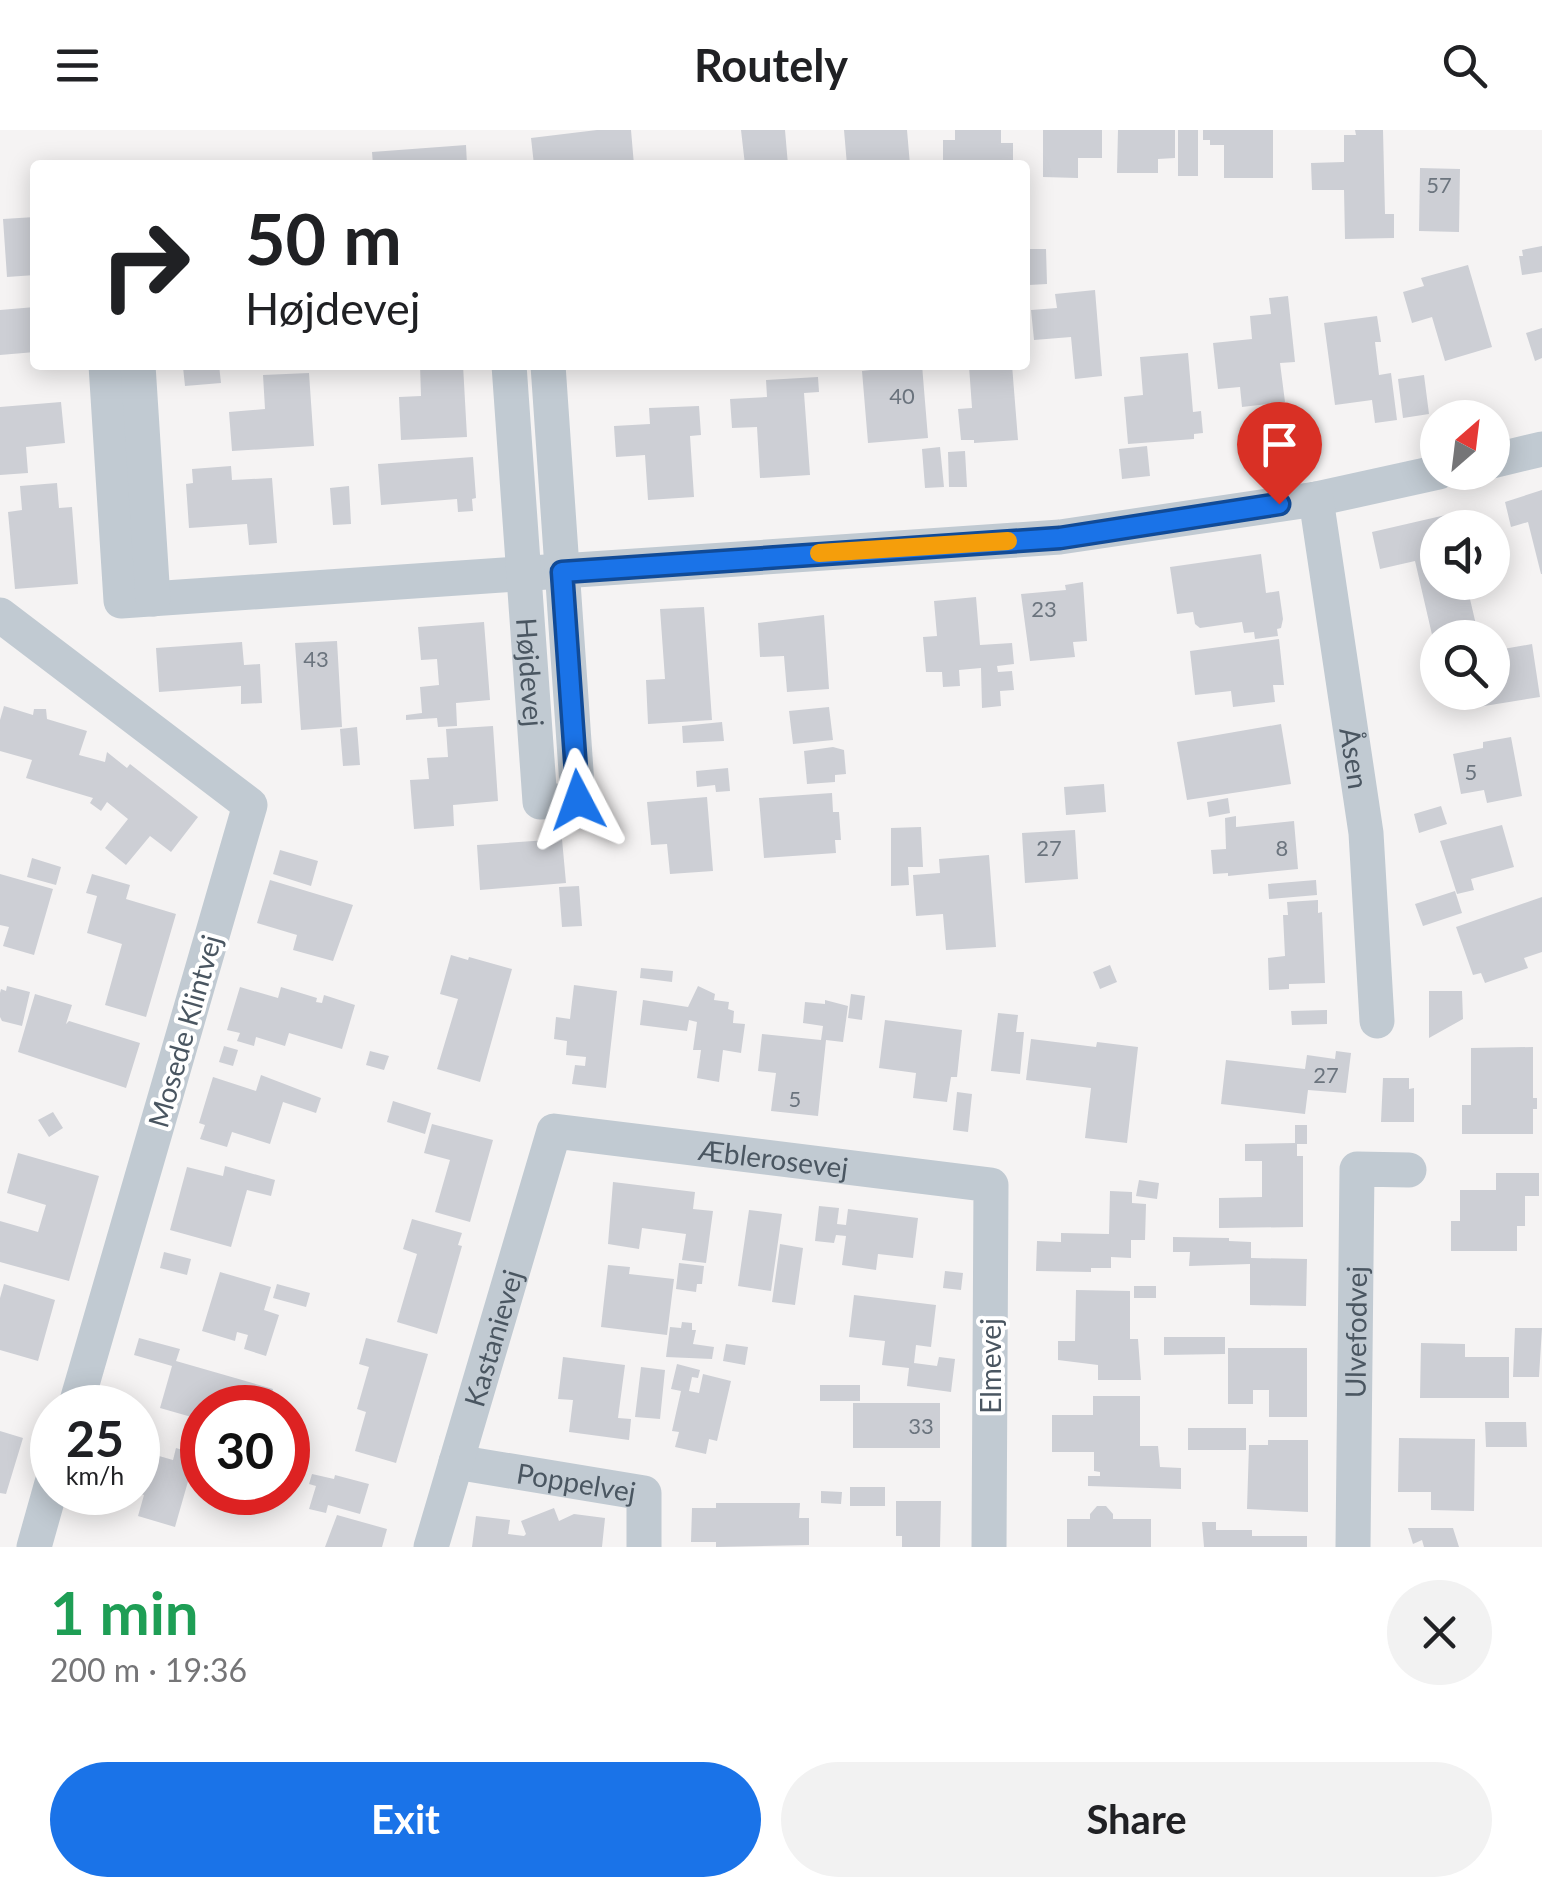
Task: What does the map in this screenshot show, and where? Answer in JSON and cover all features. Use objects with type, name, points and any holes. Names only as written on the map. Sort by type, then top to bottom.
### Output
[{"type":"street","points":[[106,370],[121,602],[1060,538],[1316,498],[1420,476]]},
{"type":"street","points":[[138,370],[153,599]]},
{"type":"street","name":"Højdevej","points":[[509,370],[540,802],[578,800],[548,370]]},
{"type":"street","points":[[1510,456],[1542,448]]},
{"type":"street","name":"Åsen","points":[[1316,498],[1366,832],[1377,1022]]},
{"type":"street","name":"Mosede Klintvej","points":[[0,615],[250,805],[81,1385]]},
{"type":"street","name":"Æblerosevej","points":[[554,1130],[991,1185]]},
{"type":"street","name":"Kastanievej","points":[[431,1547],[554,1130]]},
{"type":"street","name":"Ulvefodvej","points":[[1353,1547],[1357,1169],[1409,1170]]},
{"type":"street","name":"Elmevej","points":[[988,1547],[991,1185]]},
{"type":"street","name":"Poppelvej","points":[[456,1462],[644,1493],[644,1547]]},
{"type":"street","points":[[34,1547],[43,1515]]},
{"type":"building","points":[[631,130],[634,160],[533,160],[531,138]]},
{"type":"building","points":[[741,130],[785,130],[788,160],[744,160]]},
{"type":"building","points":[[844,130],[907,130],[910,160],[847,160]]},
{"type":"building","points":[[955,130],[1001,130],[1001,143],[1013,143],[1013,160],[943,160],[943,140],[955,140]]},
{"type":"building","points":[[1043,130],[1102,130],[1102,158],[1078,158],[1078,178],[1043,177]]},
{"type":"building","points":[[1118,130],[1175,130],[1175,158],[1158,159],[1158,173],[1117,173]]},
{"type":"building","points":[[1178,130],[1198,130],[1198,176],[1178,176]]},
{"type":"building","points":[[1203,130],[1273,130],[1273,178],[1224,178],[1224,145],[1210,145],[1210,140],[1203,140]]},
{"type":"building","points":[[1355,130],[1383,130],[1385,214],[1394,214],[1394,238],[1345,239],[1344,190],[1312,190],[1311,163],[1344,162],[1344,135],[1356,135]]},
{"type":"building","points":[[466,145],[467,160],[373,160],[372,152]]},
{"type":"building","points":[[1420,168],[1460,169],[1459,232],[1419,231]]},
{"type":"building","points":[[30,217],[30,275],[7,277],[3,219]]},
{"type":"building","points":[[1542,246],[1542,272],[1522,275],[1522,250]]},
{"type":"building","points":[[1030,249],[1046,249],[1047,284],[1030,285]]},
{"type":"building","points":[[1468,265],[1492,347],[1445,361],[1432,317],[1412,323],[1403,292],[1424,286],[1421,278]]},
{"type":"building","points":[[1095,290],[1102,376],[1075,379],[1071,337],[1034,340],[1031,310],[1057,308],[1055,294]]},
{"type":"building","points":[[1288,296],[1295,362],[1280,363],[1285,402],[1242,407],[1240,387],[1218,389],[1213,343],[1252,339],[1250,316],[1271,314],[1269,298]]},
{"type":"building","points":[[30,307],[30,352],[0,355],[0,310]]},
{"type":"building","points":[[1377,316],[1381,342],[1375,342],[1379,375],[1391,373],[1397,420],[1375,423],[1372,400],[1335,405],[1324,323]]},
{"type":"building","points":[[1542,328],[1542,358],[1535,361],[1526,333]]},
{"type":"building","points":[[1188,353],[1193,412],[1201,411],[1203,433],[1194,434],[1194,439],[1128,444],[1124,397],[1143,395],[1140,357]]},
{"type":"building","points":[[183,370],[220,370],[221,383],[185,386]]},
{"type":"building","points":[[420,370],[463,370],[467,437],[401,440],[399,397],[421,396]]},
{"type":"building","points":[[922,370],[928,438],[868,443],[862,371]]},
{"type":"building","points":[[969,370],[1012,370],[1018,440],[961,440],[958,409],[972,408]]},
{"type":"building","points":[[309,373],[314,446],[232,451],[229,412],[265,409],[263,375]]},
{"type":"building","points":[[1424,375],[1427,400],[1420,400],[1420,415],[1403,418],[1398,379]]},
{"type":"building","points":[[818,377],[819,392],[804,393],[810,475],[760,478],[757,427],[732,428],[730,399],[767,397],[766,380]]},
{"type":"building","points":[[61,402],[65,443],[26,447],[28,473],[0,475],[0,407]]},
{"type":"building","points":[[699,406],[701,435],[690,436],[694,497],[648,500],[645,455],[616,457],[614,426],[650,424],[649,408]]},
{"type":"building","points":[[1147,446],[1150,476],[1122,479],[1119,449]]},
{"type":"building","points":[[940,447],[944,487],[925,488],[922,449]]},
{"type":"building","points":[[965,451],[967,487],[949,487],[948,452]]},
{"type":"building","points":[[473,457],[473,511],[458,512],[457,499],[381,505],[378,464]]},
{"type":"building","points":[[231,466],[232,480],[272,478],[277,543],[249,545],[247,524],[189,528],[186,484],[193,483],[192,469]]},
{"type":"building","points":[[57,483],[59,508],[72,507],[78,584],[15,589],[8,512],[22,510],[20,486]]},
{"type":"building","points":[[349,486],[351,524],[333,525],[330,488]]},
{"type":"building","points":[[1542,490],[1542,574],[1528,522],[1511,527],[1505,502]]},
{"type":"building","points":[[1420,521],[1420,583],[1415,561],[1380,569],[1372,532]]},
{"type":"building","points":[[1261,554],[1266,593],[1279,591],[1283,619],[1278,636],[1255,639],[1254,632],[1244,633],[1242,622],[1200,628],[1193,612],[1177,614],[1170,567]]},
{"type":"building","points":[[1083,582],[1087,641],[1073,642],[1075,657],[1030,661],[1021,594],[1066,590],[1065,585]]},
{"type":"building","points":[[976,597],[980,645],[1012,643],[1014,664],[997,666],[998,672],[1012,671],[1014,690],[1000,691],[1001,706],[982,708],[981,668],[959,670],[960,686],[943,687],[942,672],[926,672],[923,637],[937,636],[934,601]]},
{"type":"building","points":[[1424,600],[1470,600],[1475,620],[1429,620]]},
{"type":"building","points":[[704,607],[712,720],[648,724],[646,680],[665,679],[660,609]]},
{"type":"building","points":[[824,615],[829,689],[787,692],[784,656],[760,657],[758,623]]},
{"type":"building","points":[[484,622],[490,700],[456,703],[457,726],[438,727],[437,718],[406,720],[406,715],[422,713],[420,687],[439,685],[437,659],[421,660],[418,627]]},
{"type":"building","points":[[1279,639],[1284,685],[1273,685],[1275,702],[1233,707],[1231,691],[1195,695],[1190,651]]},
{"type":"building","points":[[337,641],[342,727],[301,730],[295,643]]},
{"type":"building","points":[[242,642],[244,665],[260,664],[262,703],[241,704],[241,686],[159,692],[156,648]]},
{"type":"building","points":[[1532,644],[1540,697],[1510,702],[1510,648]]},
{"type":"building","points":[[4,706],[33,715],[34,709],[46,709],[47,719],[87,731],[79,755],[105,762],[107,752],[127,768],[130,764],[198,817],[171,852],[150,836],[126,865],[105,848],[128,819],[107,802],[101,811],[90,803],[93,798],[26,778],[32,760],[0,751]]},
{"type":"building","points":[[829,707],[833,740],[793,744],[789,711]]},
{"type":"building","points":[[722,722],[724,741],[683,743],[682,726]]},
{"type":"building","points":[[1281,724],[1291,784],[1187,800],[1177,742]]},
{"type":"building","points":[[493,726],[498,801],[453,805],[454,826],[414,829],[410,780],[429,779],[427,758],[448,757],[446,729]]},
{"type":"building","points":[[357,727],[360,765],[343,766],[340,729]]},
{"type":"building","points":[[1511,737],[1522,796],[1487,803],[1484,790],[1461,794],[1453,754],[1483,748],[1483,742]]},
{"type":"building","points":[[833,747],[844,750],[846,774],[835,775],[835,782],[807,784],[804,751]]},
{"type":"building","points":[[728,768],[730,791],[716,792],[715,785],[697,787],[696,771]]},
{"type":"building","points":[[1104,784],[1106,812],[1066,815],[1064,787]]},
{"type":"building","points":[[832,793],[833,812],[839,812],[841,840],[835,840],[836,853],[764,858],[759,798]]},
{"type":"building","points":[[707,797],[713,871],[670,874],[667,844],[651,845],[647,802]]},
{"type":"building","points":[[1228,798],[1230,813],[1209,817],[1207,802]]},
{"type":"building","points":[[1441,806],[1447,824],[1419,833],[1414,814]]},
{"type":"building","points":[[1236,816],[1236,827],[1294,821],[1298,869],[1213,874],[1211,850],[1226,849],[1225,818]]},
{"type":"building","points":[[1502,825],[1514,867],[1471,879],[1474,890],[1457,894],[1440,841]]},
{"type":"building","points":[[921,827],[923,867],[908,867],[909,885],[891,886],[891,828]]},
{"type":"building","points":[[1075,830],[1078,879],[1025,883],[1022,833]]},
{"type":"building","points":[[562,839],[566,883],[480,890],[477,845]]},
{"type":"building","points":[[280,850],[318,861],[311,886],[273,874]]},
{"type":"building","points":[[989,855],[996,947],[946,950],[943,914],[916,916],[913,875],[940,873],[939,859]]},
{"type":"building","points":[[32,858],[61,867],[56,885],[27,877]]},
{"type":"building","points":[[0,874],[53,889],[34,955],[3,946],[9,927],[0,925]]},
{"type":"building","points":[[92,874],[130,885],[126,899],[176,914],[146,1017],[105,1005],[122,944],[87,933],[97,896],[86,893]]},
{"type":"building","points":[[270,880],[353,905],[333,961],[293,950],[297,935],[257,923]]},
{"type":"building","points":[[1316,880],[1317,895],[1269,899],[1268,884]]},
{"type":"building","points":[[579,886],[582,926],[562,927],[559,887]]},
{"type":"building","points":[[1455,891],[1462,913],[1423,926],[1415,904]]},
{"type":"building","points":[[1542,897],[1542,952],[1524,958],[1528,968],[1485,983],[1481,973],[1473,975],[1456,927]]},
{"type":"building","points":[[1318,900],[1325,983],[1289,984],[1289,989],[1269,990],[1268,958],[1285,956],[1283,915],[1288,915],[1287,902]]},
{"type":"building","points":[[451,955],[512,969],[480,1082],[437,1069],[458,999],[440,994]]},
{"type":"building","points":[[1110,965],[1117,982],[1100,989],[1093,972]]},
{"type":"building","points":[[641,968],[673,971],[672,982],[640,978]]},
{"type":"building","points":[[574,985],[617,991],[606,1088],[572,1084],[575,1065],[585,1066],[586,1057],[566,1055],[567,1041],[554,1039],[556,1017],[570,1019]]},
{"type":"building","points":[[7,986],[30,992],[22,1026],[0,1017],[0,993]]},
{"type":"building","points":[[698,986],[715,994],[714,1000],[729,1002],[728,1009],[734,1011],[733,1023],[745,1024],[741,1053],[723,1050],[719,1082],[697,1078],[701,1050],[693,1050],[697,1022],[689,1020],[687,1031],[640,1025],[643,1000],[688,1007]]},
{"type":"building","points":[[240,987],[278,998],[281,987],[317,998],[316,1002],[322,1003],[324,995],[355,1005],[342,1049],[289,1033],[285,1046],[256,1037],[254,1046],[237,1041],[240,1033],[227,1030]]},
{"type":"building","points":[[1429,991],[1462,991],[1463,1019],[1429,1038]]},
{"type":"building","points":[[35,994],[72,1005],[66,1024],[69,1021],[140,1043],[126,1088],[18,1052]]},
{"type":"building","points":[[851,994],[865,996],[862,1020],[848,1018]]},
{"type":"building","points":[[825,1000],[848,1006],[843,1042],[826,1040],[818,1116],[771,1111],[776,1073],[758,1071],[762,1034],[821,1040],[823,1026],[803,1023],[805,1002],[825,1004]]},
{"type":"building","points":[[1327,1010],[1327,1024],[1292,1025],[1291,1011]]},
{"type":"building","points":[[998,1013],[1018,1015],[1016,1032],[1024,1032],[1020,1074],[991,1071]]},
{"type":"building","points":[[885,1020],[962,1030],[957,1077],[951,1077],[947,1102],[913,1098],[916,1073],[879,1068]]},
{"type":"building","points":[[1031,1039],[1096,1047],[1097,1042],[1138,1047],[1127,1143],[1085,1138],[1091,1088],[1026,1080]]},
{"type":"building","points":[[224,1046],[238,1050],[233,1066],[219,1062]]},
{"type":"building","points":[[1533,1047],[1533,1098],[1537,1098],[1537,1109],[1533,1109],[1533,1134],[1462,1134],[1462,1105],[1471,1105],[1471,1048]]},
{"type":"building","points":[[370,1051],[389,1056],[384,1070],[366,1065]]},
{"type":"building","points":[[1336,1051],[1351,1053],[1346,1093],[1308,1090],[1305,1114],[1221,1104],[1226,1060],[1305,1069],[1307,1055],[1335,1059]]},
{"type":"building","points":[[261,1075],[321,1098],[316,1113],[283,1102],[270,1144],[232,1132],[227,1147],[200,1139],[205,1125],[199,1123],[213,1077],[256,1091]]},
{"type":"building","points":[[1383,1078],[1409,1078],[1409,1089],[1414,1088],[1414,1122],[1381,1122]]},
{"type":"building","points":[[957,1092],[972,1094],[968,1132],[953,1130]]},
{"type":"building","points":[[393,1101],[431,1113],[425,1134],[387,1122]]},
{"type":"building","points":[[53,1112],[63,1128],[49,1137],[38,1120]]},
{"type":"building","points":[[432,1124],[493,1140],[470,1222],[435,1212],[450,1160],[424,1153]]},
{"type":"building","points":[[1295,1125],[1307,1125],[1307,1144],[1297,1144],[1297,1156],[1303,1156],[1303,1227],[1219,1228],[1219,1198],[1262,1197],[1262,1161],[1245,1161],[1245,1144],[1295,1143]]},
{"type":"building","points":[[18,1153],[99,1176],[69,1281],[0,1262],[0,1221],[38,1232],[46,1205],[7,1193]]},
{"type":"building","points":[[225,1166],[275,1180],[271,1196],[247,1190],[231,1247],[170,1230],[187,1167],[223,1176]]},
{"type":"building","points":[[1496,1173],[1539,1173],[1539,1196],[1525,1196],[1525,1226],[1517,1226],[1517,1251],[1451,1251],[1451,1221],[1460,1221],[1460,1190],[1496,1190]]},
{"type":"building","points":[[1139,1180],[1159,1183],[1157,1199],[1136,1196]]},
{"type":"building","points":[[613,1182],[695,1192],[693,1209],[713,1211],[706,1263],[682,1260],[686,1234],[642,1228],[639,1249],[608,1244]]},
{"type":"building","points":[[1110,1191],[1132,1192],[1132,1203],[1146,1204],[1145,1240],[1131,1240],[1131,1258],[1111,1257],[1111,1268],[1091,1268],[1091,1272],[1036,1271],[1037,1241],[1061,1242],[1061,1233],[1109,1234]]},
{"type":"building","points":[[819,1206],[839,1208],[837,1224],[846,1225],[848,1209],[918,1218],[913,1258],[878,1254],[876,1270],[842,1265],[846,1236],[836,1235],[834,1243],[815,1241]]},
{"type":"building","points":[[749,1210],[782,1214],[771,1291],[738,1286]]},
{"type":"building","points":[[412,1219],[462,1233],[458,1245],[462,1246],[437,1334],[397,1322],[417,1254],[403,1249]]},
{"type":"building","points":[[1173,1237],[1251,1242],[1251,1258],[1307,1259],[1306,1306],[1250,1305],[1250,1264],[1189,1266],[1190,1252],[1173,1252]]},
{"type":"building","points":[[780,1244],[803,1248],[795,1305],[772,1302]]},
{"type":"building","points":[[164,1252],[191,1259],[187,1275],[160,1268]]},
{"type":"building","points":[[679,1263],[704,1266],[702,1284],[697,1284],[696,1292],[676,1289]]},
{"type":"building","points":[[608,1265],[630,1267],[629,1274],[674,1279],[667,1335],[601,1327]]},
{"type":"building","points":[[945,1271],[963,1273],[961,1290],[943,1288]]},
{"type":"building","points":[[220,1272],[271,1287],[264,1310],[279,1315],[266,1356],[244,1349],[248,1335],[237,1332],[235,1341],[202,1331]]},
{"type":"building","points":[[4,1284],[55,1300],[38,1361],[0,1350],[0,1298]]},
{"type":"building","points":[[277,1284],[310,1293],[306,1307],[273,1298]]},
{"type":"building","points":[[1134,1286],[1156,1286],[1156,1298],[1134,1298]]},
{"type":"building","points":[[1076,1290],[1130,1291],[1130,1339],[1138,1339],[1141,1380],[1098,1380],[1098,1365],[1058,1360],[1058,1341],[1075,1341]]},
{"type":"building","points":[[854,1295],[936,1305],[931,1347],[916,1345],[914,1363],[937,1366],[939,1357],[955,1359],[951,1392],[907,1386],[909,1368],[882,1365],[885,1341],[849,1337]]},
{"type":"building","points":[[682,1322],[692,1323],[692,1330],[696,1330],[693,1344],[714,1347],[712,1359],[666,1357],[670,1327],[681,1328]]},
{"type":"building","points":[[1515,1328],[1542,1328],[1539,1377],[1513,1377]]},
{"type":"building","points":[[1164,1337],[1225,1337],[1225,1354],[1164,1355]]},
{"type":"building","points":[[139,1338],[180,1349],[176,1361],[259,1385],[180,1385],[180,1414],[160,1408],[172,1366],[134,1355]]},
{"type":"building","points":[[366,1338],[428,1354],[396,1463],[355,1451],[366,1412],[357,1409],[369,1367],[359,1364]]},
{"type":"building","points":[[1421,1343],[1465,1344],[1465,1357],[1509,1357],[1509,1398],[1420,1398]]},
{"type":"building","points":[[726,1344],[748,1347],[745,1365],[723,1361]]},
{"type":"building","points":[[1228,1348],[1307,1348],[1307,1417],[1269,1417],[1269,1390],[1253,1390],[1253,1404],[1228,1404]]},
{"type":"building","points":[[563,1357],[625,1365],[618,1418],[631,1419],[629,1440],[569,1432],[573,1400],[558,1399]]},
{"type":"building","points":[[677,1364],[700,1370],[698,1378],[692,1377],[689,1391],[699,1393],[703,1374],[731,1381],[717,1441],[709,1439],[706,1454],[675,1447],[679,1432],[672,1431],[681,1391],[671,1389]]},
{"type":"building","points":[[641,1367],[665,1370],[660,1419],[635,1417]]},
{"type":"building","points":[[820,1385],[860,1385],[860,1401],[820,1401]]},
{"type":"building","points":[[1093,1396],[1140,1396],[1140,1446],[1158,1446],[1160,1467],[1181,1468],[1181,1489],[1088,1486],[1088,1476],[1100,1476],[1100,1472],[1094,1471],[1094,1452],[1052,1452],[1052,1415],[1093,1415]]},
{"type":"building","points":[[853,1403],[940,1403],[940,1448],[853,1448]]},
{"type":"building","points":[[1485,1422],[1526,1422],[1527,1447],[1486,1447]]},
{"type":"building","points":[[1188,1428],[1246,1428],[1246,1450],[1188,1450]]},
{"type":"building","points":[[0,1431],[23,1438],[6,1494],[0,1493]]},
{"type":"building","points":[[1399,1438],[1475,1439],[1474,1511],[1431,1510],[1431,1492],[1398,1492]]},
{"type":"building","points":[[1268,1440],[1308,1440],[1308,1512],[1247,1509],[1249,1445],[1268,1445]]},
{"type":"building","points":[[176,1448],[180,1449],[180,1510],[175,1527],[138,1516],[160,1515],[160,1456],[173,1460]]},
{"type":"building","points":[[312,1474],[334,1479],[335,1475],[369,1484],[360,1514],[328,1505],[326,1513],[310,1509],[316,1486],[310,1481]]},
{"type":"building","points":[[850,1487],[885,1487],[885,1506],[850,1506]]},
{"type":"building","points":[[821,1491],[842,1492],[841,1504],[821,1503]]},
{"type":"building","points":[[896,1501],[941,1501],[940,1547],[902,1547],[902,1536],[896,1536]]},
{"type":"building","points":[[716,1503],[800,1503],[799,1518],[809,1518],[809,1545],[716,1547],[716,1542],[691,1542],[692,1508],[716,1508]]},
{"type":"building","points":[[1097,1506],[1106,1506],[1113,1519],[1151,1519],[1151,1547],[1067,1547],[1067,1519],[1090,1519]]},
{"type":"building","points":[[554,1508],[559,1521],[574,1514],[605,1518],[602,1547],[472,1547],[476,1516],[510,1520],[508,1534],[524,1536],[521,1521]]},
{"type":"building","points":[[337,1515],[387,1529],[382,1547],[325,1547]]},
{"type":"building","points":[[1202,1522],[1216,1522],[1216,1530],[1252,1530],[1252,1536],[1307,1536],[1307,1547],[1204,1547]]},
{"type":"building","points":[[1408,1528],[1453,1528],[1459,1547],[1424,1547],[1422,1540],[1413,1544]]},
{"type":"slow traffic","points":[[819,553],[1008,541]]},
{"type":"route","points":[[578,800],[562,572],[1060,538],[1279,504]]}]
